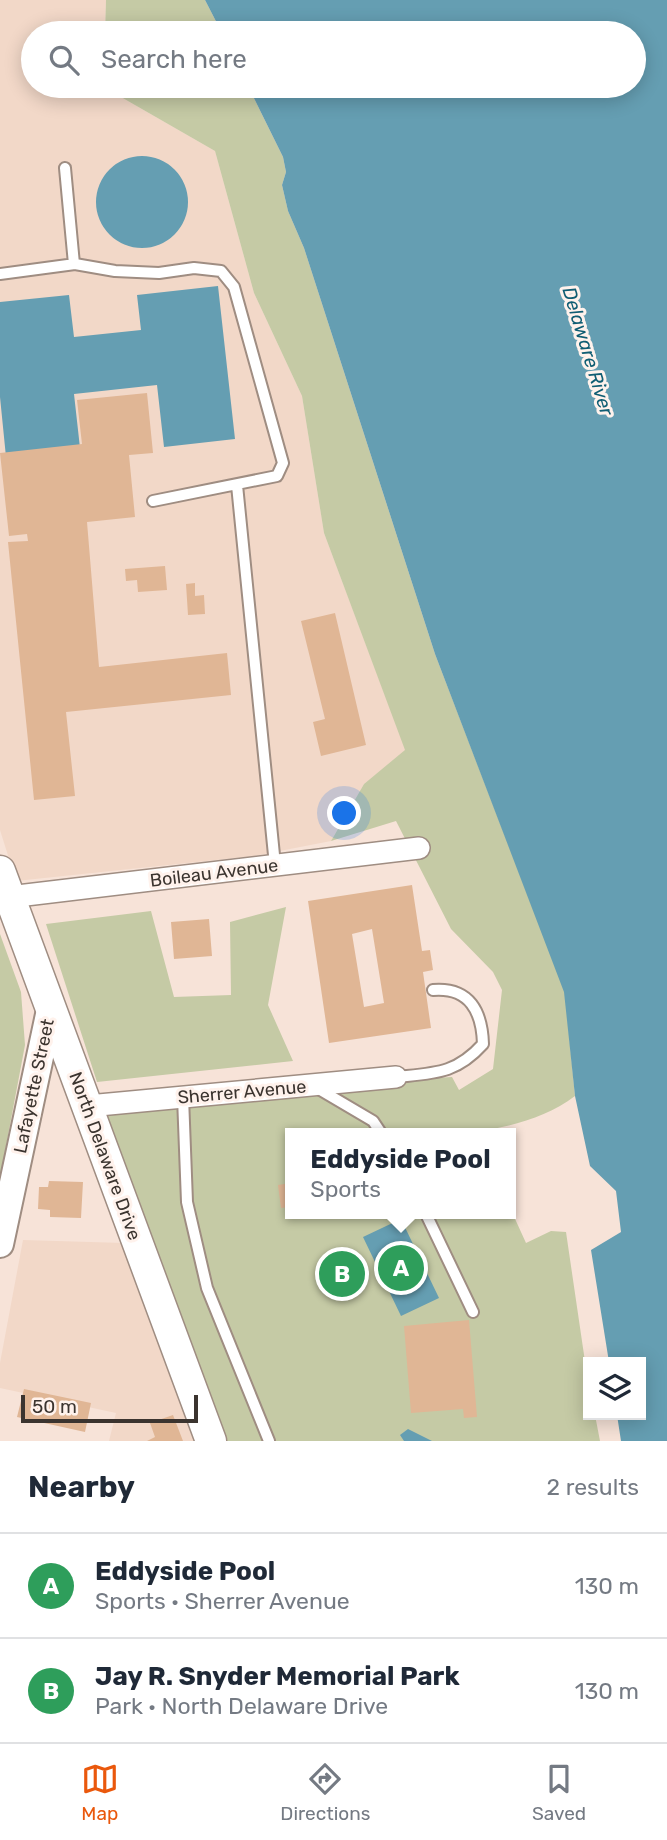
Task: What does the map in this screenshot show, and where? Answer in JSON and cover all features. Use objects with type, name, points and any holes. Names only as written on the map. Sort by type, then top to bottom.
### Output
[{"type":"main road","name":"North Delaware Drive","points":[[4,884],[211,1441]]},
{"type":"street","name":"Boileau Avenue","points":[[4,884],[275,865],[419,848]]},
{"type":"street","name":"Lafayette Street","points":[[0,1244],[50,1010]]},
{"type":"street","name":"Sherrer Avenue","points":[[88,1106],[396,1077]]},
{"type":"lane","points":[[65,168],[74,264]]},
{"type":"lane","points":[[0,274],[74,264],[115,271],[159,273],[194,268],[221,271],[234,287],[283,463],[277,476],[153,502]]},
{"type":"lane","points":[[237,485],[275,865]]},
{"type":"lane","points":[[396,1077],[442,1072],[468,1061],[483,1044],[482,1021],[465,996],[443,989],[433,990]]},
{"type":"lane","points":[[312,1085],[373,1121],[378,1128]]},
{"type":"lane","points":[[183,1097],[187,1202],[207,1288],[269,1441]]},
{"type":"lane","points":[[428,1219],[473,1312]]},
{"type":"shaded area","points":[[0,0],[106,0],[105,21],[21,21],[21,98],[123,98],[215,151],[254,293],[302,396],[324,533],[406,751],[364,784],[331,841],[254,856],[16,881],[0,830]]},
{"type":"shaded area","points":[[23,1240],[124,1243],[201,1441],[109,1441],[116,1413],[0,1388],[0,1363]]},
{"type":"green space","points":[[106,0],[205,0],[216,21],[105,21]]},
{"type":"green space","points":[[123,98],[254,98],[283,157],[286,172],[282,185],[288,211],[304,248],[435,654],[565,992],[575,1096],[546,1113],[513,1125],[495,1128],[285,1128],[285,1219],[515,1219],[526,1243],[551,1231],[566,1232],[584,1357],[583,1420],[596,1420],[600,1441],[211,1441],[88,1106],[312,1085],[452,1077],[459,1090],[493,1069],[502,990],[493,972],[451,929],[396,821],[331,841],[364,784],[405,750],[324,533],[302,396],[254,293],[215,151]]},
{"type":"green space","points":[[286,907],[268,1005],[293,1061],[97,1082],[46,924],[151,911],[174,997],[231,995],[230,922]]},
{"type":"green space","points":[[0,934],[21,992],[25,1045],[0,1178]]},
{"type":"water","name":"Delaware River","points":[[205,0],[667,0],[667,1441],[621,1441],[618,1420],[646,1420],[646,1357],[608,1357],[591,1250],[621,1232],[616,1191],[590,1166],[575,1096],[564,992],[435,654],[304,248],[288,211],[282,185],[286,172],[283,157],[254,98],[646,98],[646,21],[216,21]]},
{"type":"water","points":[[142,156],[160,159],[175,169],[185,184],[188,202],[185,220],[175,235],[160,245],[142,248],[124,245],[109,235],[99,220],[96,202],[99,184],[109,169],[124,159]]},
{"type":"water","points":[[218,286],[235,439],[164,447],[157,385],[74,394],[80,448],[6,457],[0,397],[0,302],[69,295],[74,337],[141,330],[137,295]]},
{"type":"water","points":[[401,1219],[439,1298],[401,1316],[363,1237]]},
{"type":"water","points":[[408,1429],[432,1441],[404,1441],[400,1435]]},
{"type":"building","points":[[147,393],[153,453],[129,455],[135,517],[87,522],[99,667],[227,653],[231,695],[66,712],[75,796],[34,800],[8,542],[28,541],[27,534],[9,536],[0,453],[82,444],[77,400]]},
{"type":"building","points":[[165,566],[167,590],[138,592],[137,580],[126,581],[125,569]]},
{"type":"building","points":[[195,583],[195,596],[204,595],[205,614],[188,615],[186,584]]},
{"type":"building","points":[[335,613],[366,745],[321,756],[313,722],[325,719],[301,621]]},
{"type":"building","points":[[412,885],[422,951],[430,950],[433,970],[423,972],[431,1028],[329,1043],[308,901]],"holes":[[[372,929],[384,1003],[364,1007],[352,934]]]},
{"type":"building","points":[[209,919],[212,956],[174,959],[171,922]]},
{"type":"building","points":[[49,1181],[83,1182],[81,1218],[50,1217],[50,1210],[38,1209],[39,1187],[48,1187]]},
{"type":"building","points":[[285,1184],[285,1208],[281,1208],[278,1185]]},
{"type":"building","points":[[469,1320],[477,1417],[464,1418],[463,1409],[411,1413],[404,1326]]},
{"type":"building","points":[[24,1389],[91,1403],[85,1432],[17,1417]]},
{"type":"building","points":[[173,1415],[183,1441],[147,1441],[155,1437],[150,1423]]},
{"type":"place","name":"Eddyside Pool","points":[[401,1268]]},
{"type":"place","name":"Jay R. Snyder Memorial Park","points":[[342,1274]]}]
